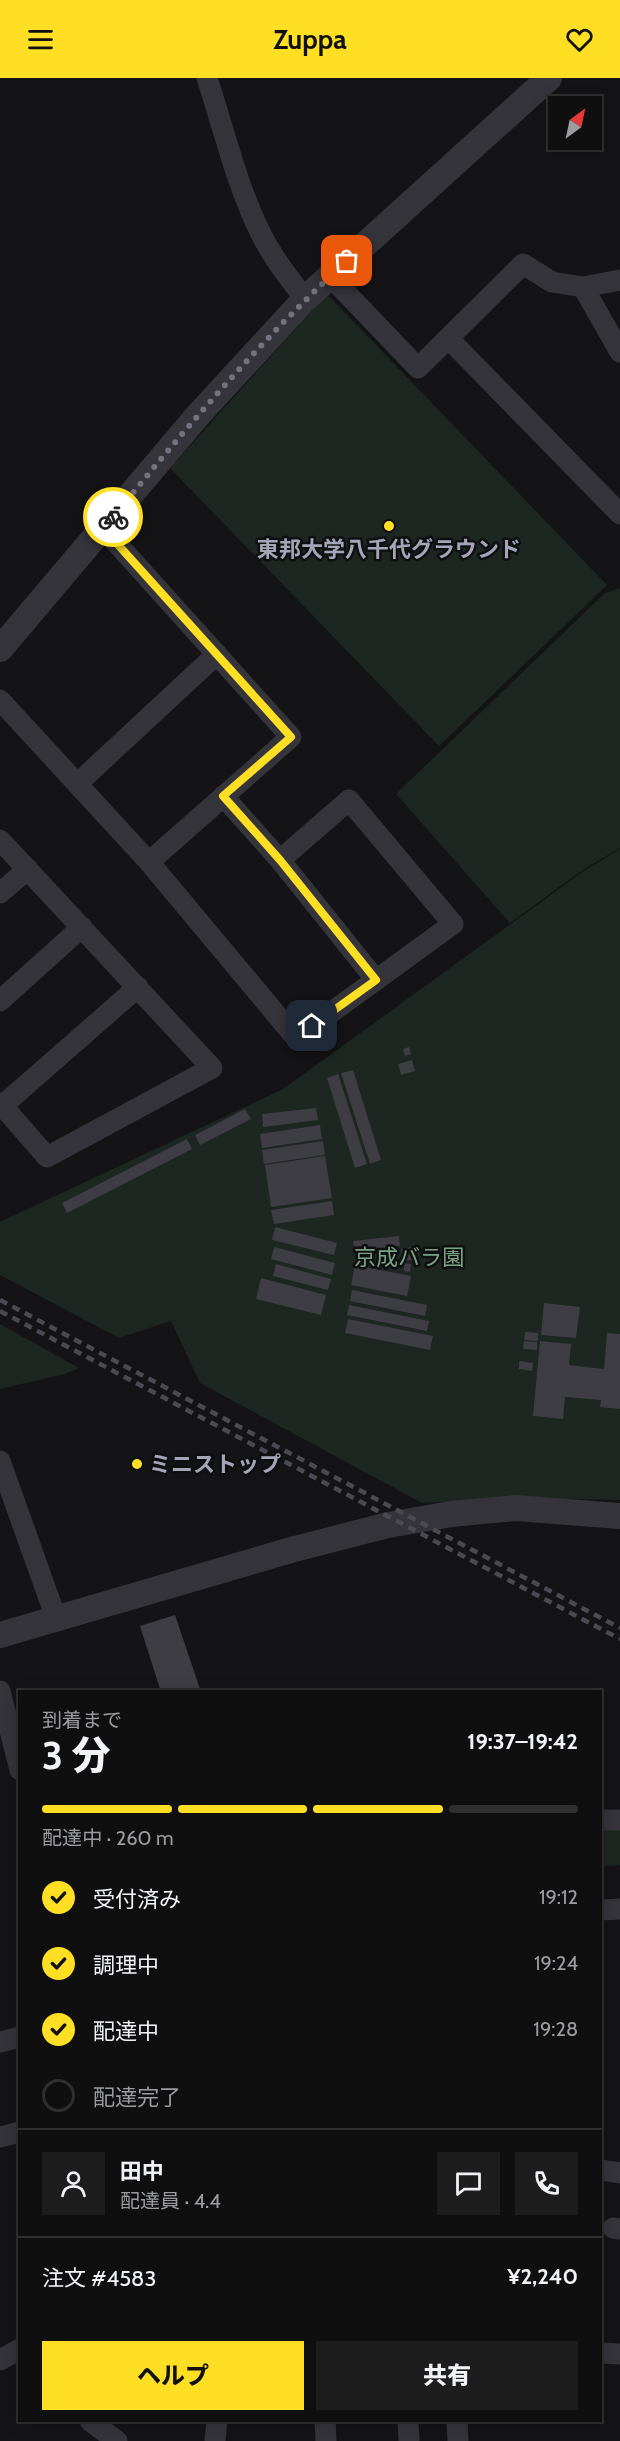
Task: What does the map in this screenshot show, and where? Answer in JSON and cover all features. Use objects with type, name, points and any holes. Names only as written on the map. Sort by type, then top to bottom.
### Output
[{"type":"street","points":[[207,78],[243,187],[261,233],[281,269],[305,299]]},
{"type":"street","points":[[0,649],[199,414],[305,299],[549,78]]},
{"type":"street","points":[[330,276],[418,368],[523,264],[552,282],[584,287],[620,279]]},
{"type":"street","points":[[584,287],[620,352]]},
{"type":"street","points":[[448,338],[620,514]]},
{"type":"street","points":[[103,528],[291,737],[148,862]]},
{"type":"street","points":[[76,784],[217,654]]},
{"type":"street","points":[[0,700],[148,862],[296,1038],[453,924],[348,800],[280,860]]},
{"type":"street","points":[[223,796],[280,860],[376,980]]},
{"type":"street","points":[[0,840],[138,987],[212,1068],[46,1157],[1,1105],[138,987]]},
{"type":"street","points":[[0,893],[28,869]]},
{"type":"street","points":[[0,1001],[82,927]]},
{"type":"street","points":[[0,1461],[56,1618]]},
{"type":"street","points":[[0,1635],[291,1550],[399,1523],[452,1514],[516,1508],[620,1516]]},
{"type":"street","points":[[0,1691],[18,1762]]},
{"type":"street","points":[[602,1820],[620,1820]]},
{"type":"street","points":[[602,1910],[620,1910]]},
{"type":"street","points":[[0,2042],[18,2038]]},
{"type":"street","points":[[0,2137],[18,2132]]},
{"type":"street","points":[[0,2360],[18,2350]]},
{"type":"street","points":[[602,2353],[620,2355]]},
{"type":"street","points":[[91,2422],[117,2441]]},
{"type":"street","points":[[215,2441],[217,2422]]},
{"type":"street","points":[[325,2422],[326,2441]]},
{"type":"street","points":[[408,2422],[409,2441]]},
{"type":"street","points":[[457,2422],[458,2441]]},
{"type":"green space","name":"東邦大学八千代グラウンド","points":[[327,294],[607,585],[439,746],[170,468]]},
{"type":"green space","points":[[620,588],[620,848],[584,869],[510,923],[396,794],[605,593]]},
{"type":"green space","name":"京成バラ園","points":[[620,849],[620,1500],[515,1498],[422,1503],[200,1383],[171,1321],[119,1338],[0,1275],[0,1222],[283,1089],[584,871]]},
{"type":"green space","points":[[0,1324],[79,1368],[65,1374],[0,1389]]},
{"type":"green space","points":[[602,1820],[620,1821],[620,1865],[602,1866]]},
{"type":"building","points":[[409,1047],[411,1054],[405,1056],[403,1049]]},
{"type":"building","points":[[412,1060],[415,1071],[401,1075],[398,1064]]},
{"type":"building","points":[[353,1070],[381,1160],[370,1164],[341,1073]]},
{"type":"building","points":[[338,1074],[367,1164],[355,1168],[327,1078]]},
{"type":"building","points":[[316,1108],[318,1120],[263,1127],[262,1114]]},
{"type":"building","points":[[245,1109],[251,1119],[200,1145],[195,1135]]},
{"type":"building","points":[[320,1125],[322,1139],[262,1148],[260,1134]]},
{"type":"building","points":[[187,1139],[192,1149],[67,1213],[62,1203]]},
{"type":"building","points":[[323,1141],[325,1155],[264,1164],[262,1150]]},
{"type":"building","points":[[325,1156],[332,1198],[271,1207],[265,1165]]},
{"type":"building","points":[[332,1201],[334,1215],[274,1224],[271,1210]]},
{"type":"building","points":[[275,1227],[337,1243],[334,1255],[272,1240]]},
{"type":"building","points":[[399,1236],[400,1246],[355,1251],[353,1241]]},
{"type":"building","points":[[274,1247],[335,1263],[332,1275],[271,1259]]},
{"type":"building","points":[[413,1247],[414,1260],[402,1261],[401,1249]]},
{"type":"building","points":[[404,1263],[411,1264],[410,1272],[404,1271]]},
{"type":"building","points":[[276,1264],[331,1279],[328,1290],[273,1276]]},
{"type":"building","points":[[355,1265],[411,1276],[407,1296],[351,1285]]},
{"type":"building","points":[[261,1278],[326,1295],[321,1315],[256,1299]]},
{"type":"building","points":[[352,1290],[427,1305],[425,1316],[350,1301]]},
{"type":"building","points":[[544,1303],[580,1307],[576,1338],[541,1335]]},
{"type":"building","points":[[349,1305],[429,1321],[427,1331],[347,1315]]},
{"type":"building","points":[[348,1319],[433,1336],[430,1350],[345,1333]]},
{"type":"building","points":[[525,1332],[538,1333],[538,1341],[524,1340]]},
{"type":"building","points":[[607,1333],[620,1334],[620,1409],[600,1407],[601,1400],[565,1397],[563,1419],[533,1416],[540,1341],[571,1344],[569,1365],[604,1369]]},
{"type":"building","points":[[524,1341],[537,1342],[537,1350],[523,1349]]},
{"type":"building","points":[[519,1361],[533,1363],[532,1371],[519,1369]]},
{"type":"building","points":[[175,1615],[200,1690],[160,1690],[140,1626]]},
{"type":"railway","points":[[0,1300],[620,1628]]},
{"type":"railway","points":[[0,1311],[620,1639]]},
{"type":"way so far","points":[[113,517],[199,414],[305,299],[347,261]]},
{"type":"place","name":"東邦大学八千代グラウンド","points":[[389,526]]},
{"type":"place","name":"ミニストップ","points":[[137,1464]]},
{"type":"route","points":[[113,517],[103,528],[291,737],[223,796],[280,860],[376,980],[312,1026]]}]
